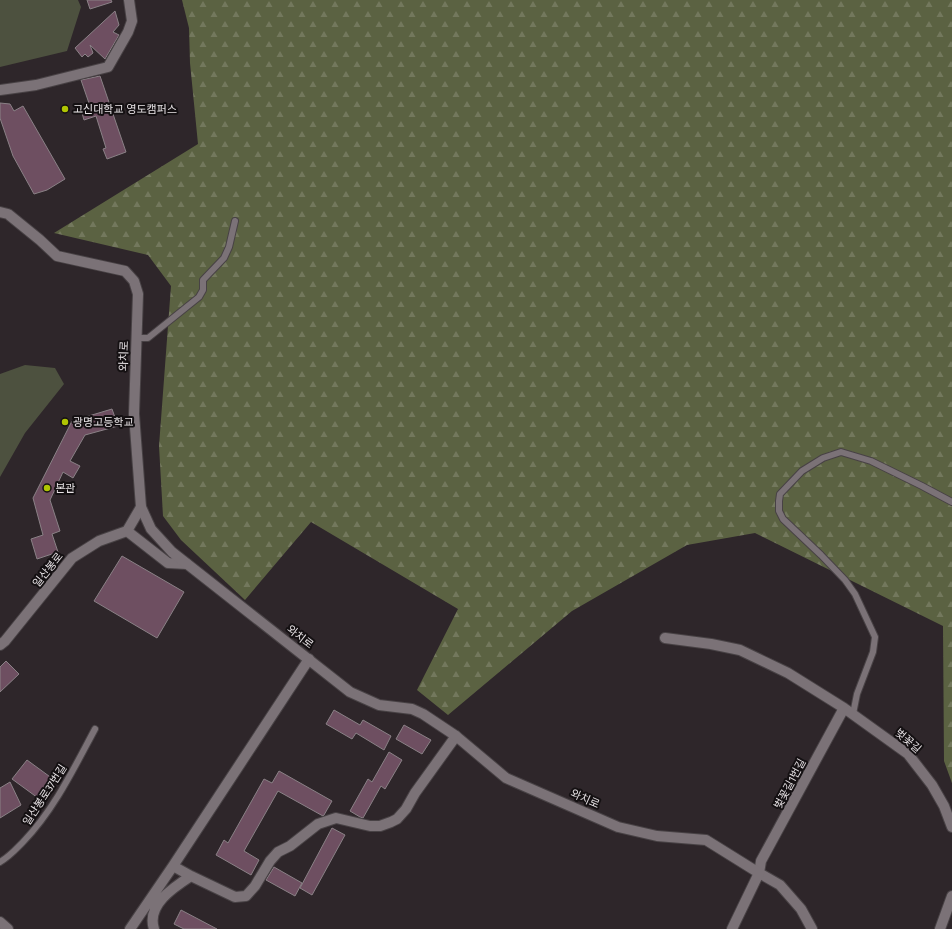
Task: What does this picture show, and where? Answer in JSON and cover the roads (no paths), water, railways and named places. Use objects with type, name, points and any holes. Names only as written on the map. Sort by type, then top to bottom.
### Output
[{"type":"street","points":[[0,90],[36,85],[108,67],[128,32],[132,21],[129,0]]},
{"type":"street","name":"와치로","points":[[0,212],[8,214],[57,256],[125,271],[134,281],[138,294],[134,414],[141,507],[151,530],[172,552],[350,692],[379,705],[412,709],[423,714],[456,736],[506,778],[618,827],[657,836],[706,840],[759,872]]},
{"type":"street","points":[[141,507],[127,531],[168,563],[187,564]]},
{"type":"street","name":"일산봉로","points":[[0,645],[10,635],[72,558],[99,541],[127,531]]},
{"type":"street","name":"벚꽃길","points":[[665,638],[711,644],[740,650],[788,673],[849,711],[908,754],[932,785],[944,806],[952,827]]},
{"type":"street","points":[[130,929],[173,866],[308,659]]},
{"type":"street","name":"벚꽃길1번길","points":[[759,872],[761,861],[849,711]]},
{"type":"street","points":[[173,866],[235,897],[246,896],[255,886],[270,861],[278,852],[290,846],[318,824],[336,818],[370,826],[380,826],[391,822],[406,809],[415,793],[456,736]]},
{"type":"street","points":[[732,929],[759,872],[780,885],[801,909],[812,929]]},
{"type":"street","points":[[154,929],[153,924],[155,911],[158,904],[169,891],[191,876]]},
{"type":"street","points":[[940,929],[952,896]]},
{"type":"street","points":[[0,922],[8,929]]},
{"type":"lane","points":[[137,338],[148,338],[199,297],[203,290],[203,280],[224,258],[229,247],[236,221]]},
{"type":"lane","points":[[849,711],[873,652],[875,637],[855,594],[845,580],[783,519],[779,511],[780,494],[802,471],[823,458],[841,452],[871,461],[952,502]]},
{"type":"lane","name":"일산봉로37번길","points":[[0,862],[9,857],[34,831],[60,793],[95,729]]},
{"type":"place","name":"고신대학교 영도캠퍼스","points":[[65,109]]},
{"type":"place","name":"광명고등학교","points":[[65,422]]},
{"type":"place","name":"본관","points":[[47,488]]}]
